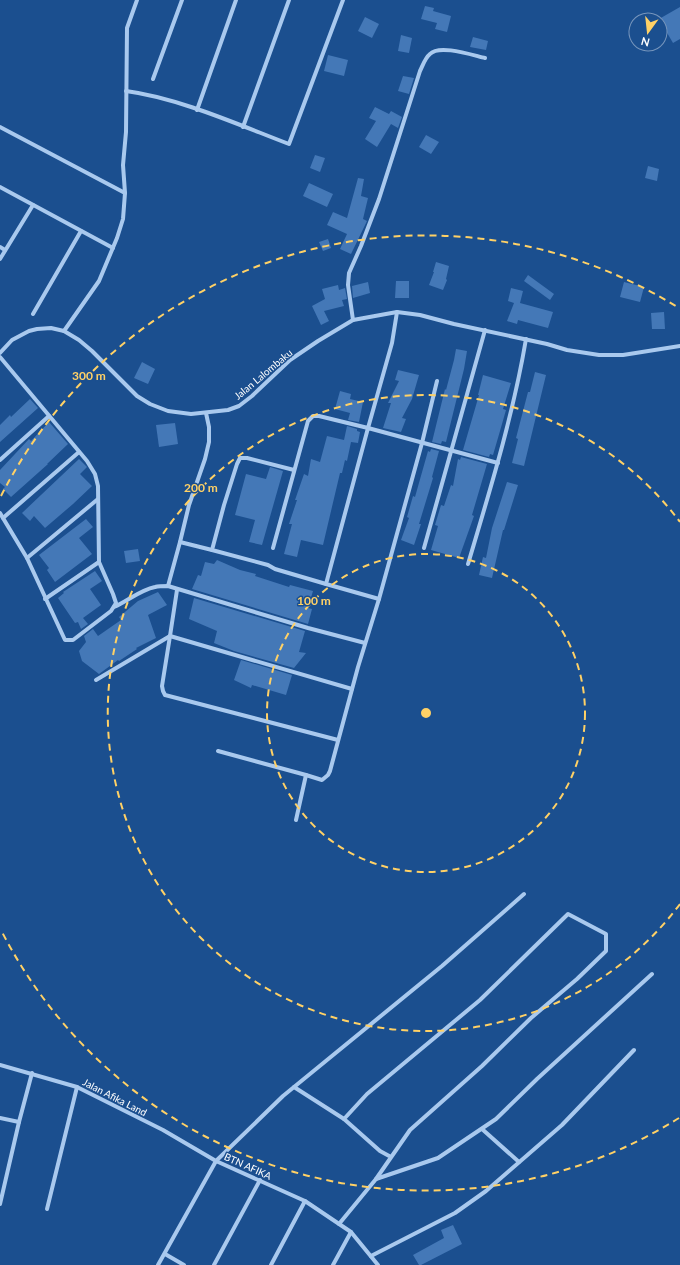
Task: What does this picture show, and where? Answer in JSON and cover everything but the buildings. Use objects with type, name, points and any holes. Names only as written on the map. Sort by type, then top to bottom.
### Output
[{"type":"street","points":[[64,330],[99,281],[123,219],[125,193],[123,165],[126,132],[127,28],[136,0]]},
{"type":"street","points":[[153,79],[182,0]]},
{"type":"street","points":[[197,110],[236,0]]},
{"type":"street","points":[[243,127],[289,0]]},
{"type":"street","points":[[126,91],[148,94],[197,110],[289,144],[343,0]]},
{"type":"street","points":[[354,320],[348,285],[349,273],[379,199],[420,71],[430,53],[440,49],[485,58]]},
{"type":"street","points":[[0,127],[125,193]]},
{"type":"street","points":[[0,187],[113,248]]},
{"type":"street","points":[[0,259],[33,205]]},
{"type":"street","points":[[33,314],[82,231]]},
{"type":"street","points":[[0,247],[5,250]]},
{"type":"street","points":[[326,584],[392,343],[396,312]]},
{"type":"street","name":"Jalan Lalombaku","points":[[0,353],[12,340],[28,331],[51,328],[64,330],[92,351],[137,396],[150,404],[168,411],[191,414],[228,410],[239,406],[252,396],[290,360],[318,341],[354,320],[380,314],[396,312],[420,315],[526,339],[567,350],[599,355],[623,355],[680,346]]},
{"type":"street","points":[[424,548],[485,330]]},
{"type":"street","points":[[468,564],[498,463],[520,372],[526,339]]},
{"type":"street","points":[[0,357],[87,460],[95,474],[98,486],[99,562],[116,603],[111,611],[73,640],[68,641],[64,639],[27,558],[0,513]]},
{"type":"street","points":[[218,751],[322,780],[326,778],[330,771],[352,689],[379,599],[422,443],[437,382]]},
{"type":"street","points":[[168,586],[189,505],[210,442],[206,413]]},
{"type":"street","points":[[0,460],[49,416]]},
{"type":"street","points":[[273,548],[306,425],[311,417],[319,416],[368,428],[451,452],[498,463]]},
{"type":"street","points":[[3,518],[79,452]]},
{"type":"street","points":[[212,550],[228,492],[240,458],[247,458],[294,470]]},
{"type":"street","points":[[27,558],[98,499]]},
{"type":"street","points":[[180,542],[268,565],[275,569],[379,599]]},
{"type":"street","points":[[45,599],[99,562]]},
{"type":"street","points":[[114,607],[155,586],[168,586],[177,590],[308,628],[366,643]]},
{"type":"street","points":[[177,590],[162,686],[162,692],[165,695],[338,740]]},
{"type":"street","points":[[96,680],[170,636],[352,689]]},
{"type":"street","points":[[296,820],[306,775]]},
{"type":"street","points":[[216,1161],[282,1096],[442,966],[524,894]]},
{"type":"street","points":[[339,1224],[376,1179],[410,1130],[482,1066],[531,1018],[606,951],[606,934],[568,914],[480,1000],[367,1094],[344,1119]]},
{"type":"street","points":[[376,1179],[438,1158],[496,1119],[537,1079],[652,974]]},
{"type":"street","points":[[371,1256],[454,1213],[486,1191],[562,1125],[634,1050]]},
{"type":"street","name":"Jalan Afika Land","points":[[0,1065],[77,1087],[163,1130],[216,1161]]},
{"type":"street","points":[[0,1204],[32,1073]]},
{"type":"street","points":[[47,1209],[77,1087]]},
{"type":"street","points":[[294,1087],[344,1119],[380,1151],[391,1157]]},
{"type":"street","points":[[0,1118],[19,1122]]},
{"type":"street","points":[[482,1129],[519,1162]]},
{"type":"street","name":"BTN AFIKA","points":[[158,1265],[216,1161],[306,1201],[351,1232],[378,1265]]},
{"type":"street","points":[[214,1265],[260,1180]]},
{"type":"street","points":[[271,1265],[306,1201]]},
{"type":"street","points":[[333,1265],[351,1232]]},
{"type":"street","points":[[165,1254],[184,1265]]}]
